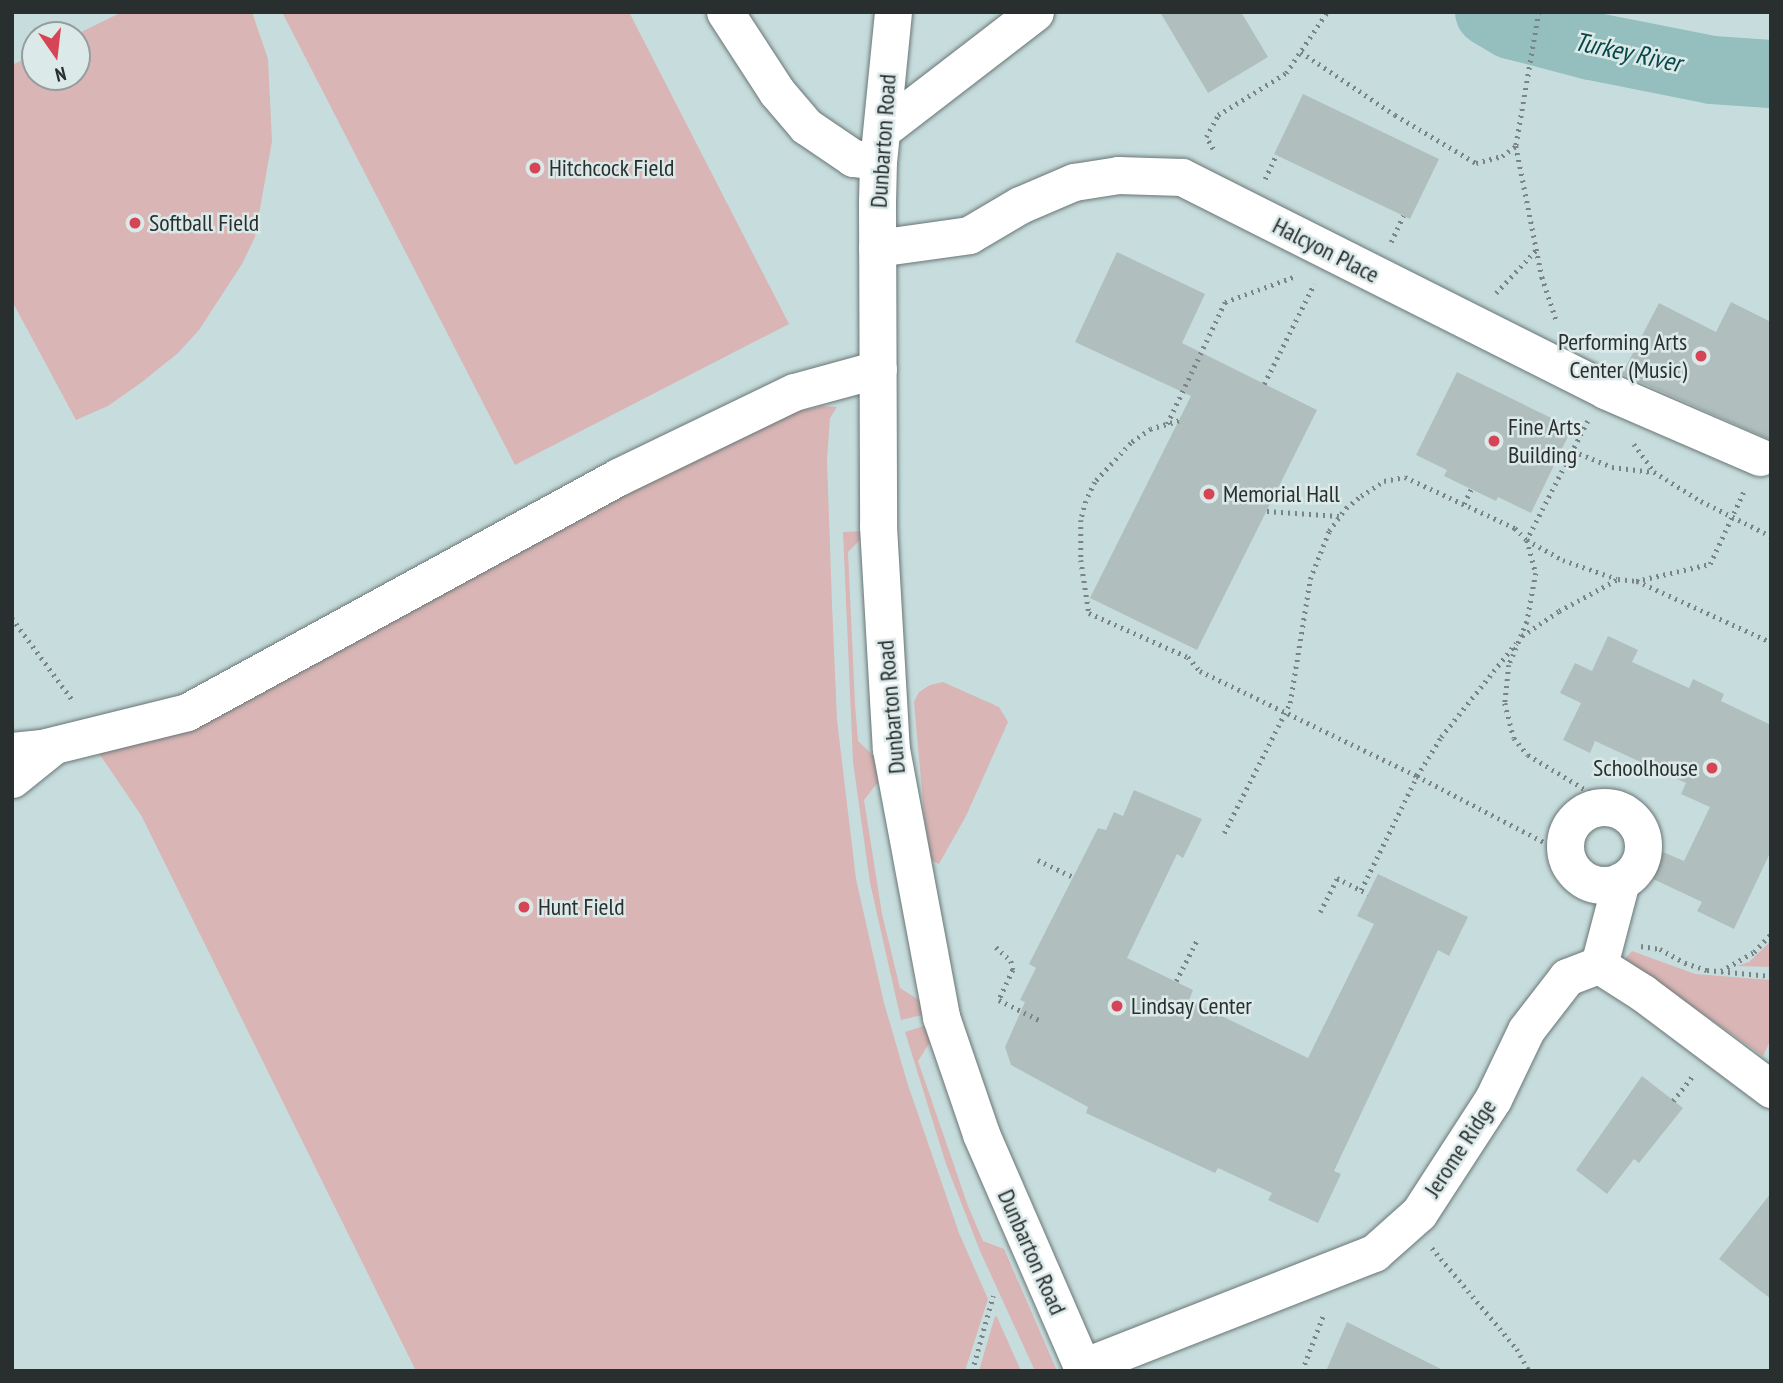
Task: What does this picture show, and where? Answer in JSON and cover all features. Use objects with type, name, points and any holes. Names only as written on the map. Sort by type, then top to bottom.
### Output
[{"type":"street","points":[[725,12],[777,92],[806,127],[853,158],[880,146],[1035,12]]},
{"type":"street","name":"Dunbarton Road","points":[[893,12],[880,146],[877,248],[878,526],[891,749],[941,1016],[981,1133],[1084,1369]]},
{"type":"street","name":"Halcyon Place","points":[[877,248],[969,235],[1020,205],[1074,182],[1118,175],[1182,177],[1327,259],[1469,321],[1605,390],[1754,471]]},
{"type":"street","points":[[12,751],[53,746],[187,712],[618,477],[794,391],[878,369]]},
{"type":"street","points":[[12,779],[53,746]]},
{"type":"street","points":[[1621,881],[1594,884],[1582,879],[1573,870],[1565,853],[1566,835],[1580,814],[1604,806],[1616,808],[1636,822],[1643,848],[1640,862],[1621,881],[1602,952],[1643,993],[1771,1089]]},
{"type":"street","name":"Jerome Ridge","points":[[1084,1369],[1374,1253],[1419,1213],[1493,1099],[1526,1030],[1545,1001],[1567,977],[1602,952]]},
{"type":"path","points":[[1220,159],[1206,137],[1218,115],[1286,73],[1328,12]]},
{"type":"path","points":[[1539,12],[1516,146],[1536,250],[1572,373]]},
{"type":"path","points":[[1301,52],[1395,115],[1476,163],[1502,156],[1516,146]]},
{"type":"path","points":[[1469,321],[1536,250]]},
{"type":"path","points":[[1264,384],[1327,259]]},
{"type":"path","points":[[1167,424],[1225,302],[1327,259]]},
{"type":"path","points":[[1605,390],[1527,540],[1536,573],[1527,622],[1509,665],[1505,703],[1514,738],[1539,763],[1616,808]]},
{"type":"path","points":[[1179,421],[1151,429],[1131,443],[1095,482],[1086,501],[1081,520],[1081,560],[1089,613],[1188,657],[1200,671],[1418,776],[1565,853]]},
{"type":"path","points":[[1631,439],[1654,472]]},
{"type":"path","points":[[1573,450],[1612,467],[1654,472],[1771,536]]},
{"type":"path","points":[[1636,581],[1710,564],[1754,471]]},
{"type":"path","points":[[1224,833],[1286,712],[1298,669],[1310,579],[1329,531],[1340,516],[1384,481],[1405,477],[1515,528],[1527,540],[1563,560],[1618,579],[1636,581],[1771,642]]},
{"type":"path","points":[[1464,504],[1471,489]]},
{"type":"path","points":[[1267,511],[1340,516]]},
{"type":"path","points":[[1361,890],[1418,776],[1441,737],[1520,637],[1559,611],[1618,579]]},
{"type":"path","points":[[12,618],[96,733]]},
{"type":"path","points":[[1038,860],[1073,877]]},
{"type":"path","points":[[1320,912],[1337,878],[1368,894]]},
{"type":"path","points":[[1720,972],[1754,952],[1771,934]]},
{"type":"path","points":[[1176,981],[1198,938]]},
{"type":"path","points":[[996,947],[1012,961],[1013,970],[999,1000],[1039,1020]]},
{"type":"path","points":[[1602,952],[1660,949],[1685,963],[1720,972],[1771,976]]},
{"type":"path","points":[[1409,1222],[1517,1349],[1529,1371]]},
{"type":"path","points":[[1302,1371],[1341,1266]]},
{"type":"path","points":[[972,1371],[993,1296]]},
{"type":"shaded area","points":[[12,12],[1771,12],[1771,1371],[12,1371]]},
{"type":"shaded area","name":"Softball Field","points":[[122,12],[252,12],[268,59],[272,141],[255,237],[242,264],[199,330],[178,353],[142,382],[108,406],[76,420],[12,301],[12,65],[21,61],[21,91],[91,91],[91,27]]},
{"type":"shaded area","name":"Hitchcock Field","points":[[282,12],[629,12],[789,324],[515,465]]},
{"type":"shaded area","name":"Hunt Field","points":[[822,406],[837,407],[830,418],[827,460],[832,604],[837,720],[856,879],[884,1003],[908,1085],[959,1233],[988,1299],[965,1371],[416,1371],[141,815],[96,749],[382,616],[776,417]]},
{"type":"shaded area","points":[[864,531],[864,536],[848,552],[855,704],[858,741],[875,757],[878,782],[864,800],[882,914],[900,988],[919,1000],[922,1015],[901,1020],[870,883],[853,762],[843,532]]},
{"type":"shaded area","points":[[943,682],[999,707],[1008,722],[966,816],[939,864],[933,861],[930,854],[914,702],[919,692],[930,685]]},
{"type":"shaded area","points":[[1771,941],[1771,967],[1737,966],[1749,962]]},
{"type":"shaded area","points":[[1632,951],[1695,974],[1771,980],[1771,1039],[1763,1056],[1625,959]]},
{"type":"shaded area","points":[[924,1026],[930,1042],[918,1061],[968,1206],[983,1241],[1004,1249],[1057,1371],[1035,1371],[980,1251],[946,1164],[905,1032]]},
{"type":"shaded area","points":[[995,1316],[997,1317],[1021,1371],[979,1371]]},
{"type":"building","points":[[1160,12],[1241,12],[1268,57],[1208,93]]},
{"type":"building","points":[[1303,94],[1439,159],[1410,219],[1274,154]]},
{"type":"building","name":"Memorial Hall","points":[[1117,252],[1205,294],[1182,343],[1317,410],[1197,650],[1090,598],[1191,396],[1075,342]]},
{"type":"building","name":"Performing Arts Center (Music)","points":[[1731,302],[1771,322],[1771,440],[1622,374],[1659,303],[1716,332]]},
{"type":"building","name":"Fine Arts Building","points":[[1457,372],[1572,428],[1531,513],[1498,497],[1496,501],[1444,476],[1447,470],[1416,455]]},
{"type":"building","name":"Schoolhouse","points":[[1608,636],[1638,650],[1632,662],[1689,688],[1693,679],[1724,694],[1721,701],[1771,725],[1771,851],[1734,929],[1697,911],[1702,902],[1651,878],[1663,852],[1684,861],[1710,807],[1681,794],[1686,783],[1595,741],[1590,753],[1563,740],[1581,703],[1560,693],[1575,663],[1592,671]]},
{"type":"building","name":"Lindsay Center","points":[[1134,790],[1202,819],[1183,858],[1177,854],[1127,958],[1193,990],[1189,1000],[1308,1058],[1374,924],[1357,916],[1378,874],[1468,917],[1449,956],[1438,950],[1334,1171],[1341,1174],[1318,1223],[1268,1200],[1272,1193],[1218,1168],[1215,1173],[1086,1113],[1088,1107],[1011,1065],[1005,1047],[1025,1002],[1020,1000],[1036,968],[1029,964],[1098,828],[1106,830],[1114,812],[1123,816]]},
{"type":"building","points":[[1642,1076],[1683,1108],[1639,1163],[1634,1159],[1607,1194],[1576,1170]]},
{"type":"building","points":[[1771,1193],[1771,1299],[1719,1259]]},
{"type":"building","points":[[1347,1322],[1445,1371],[1326,1371]]},
{"type":"waterway","name":"Turkey River","points":[[1489,12],[1511,25],[1591,46],[1712,70],[1771,74]]},
{"type":"place","name":"Hitchcock Field","points":[[535,168]]},
{"type":"place","name":"Softball Field","points":[[135,223]]},
{"type":"place","name":"Performing Arts Center (Music)","points":[[1701,356]]},
{"type":"place","name":"Fine Arts Building","points":[[1494,441]]},
{"type":"place","name":"Memorial Hall","points":[[1209,494]]},
{"type":"place","name":"Schoolhouse","points":[[1712,768]]},
{"type":"place","name":"Hunt Field","points":[[524,907]]},
{"type":"place","name":"Lindsay Center","points":[[1117,1006]]}]
